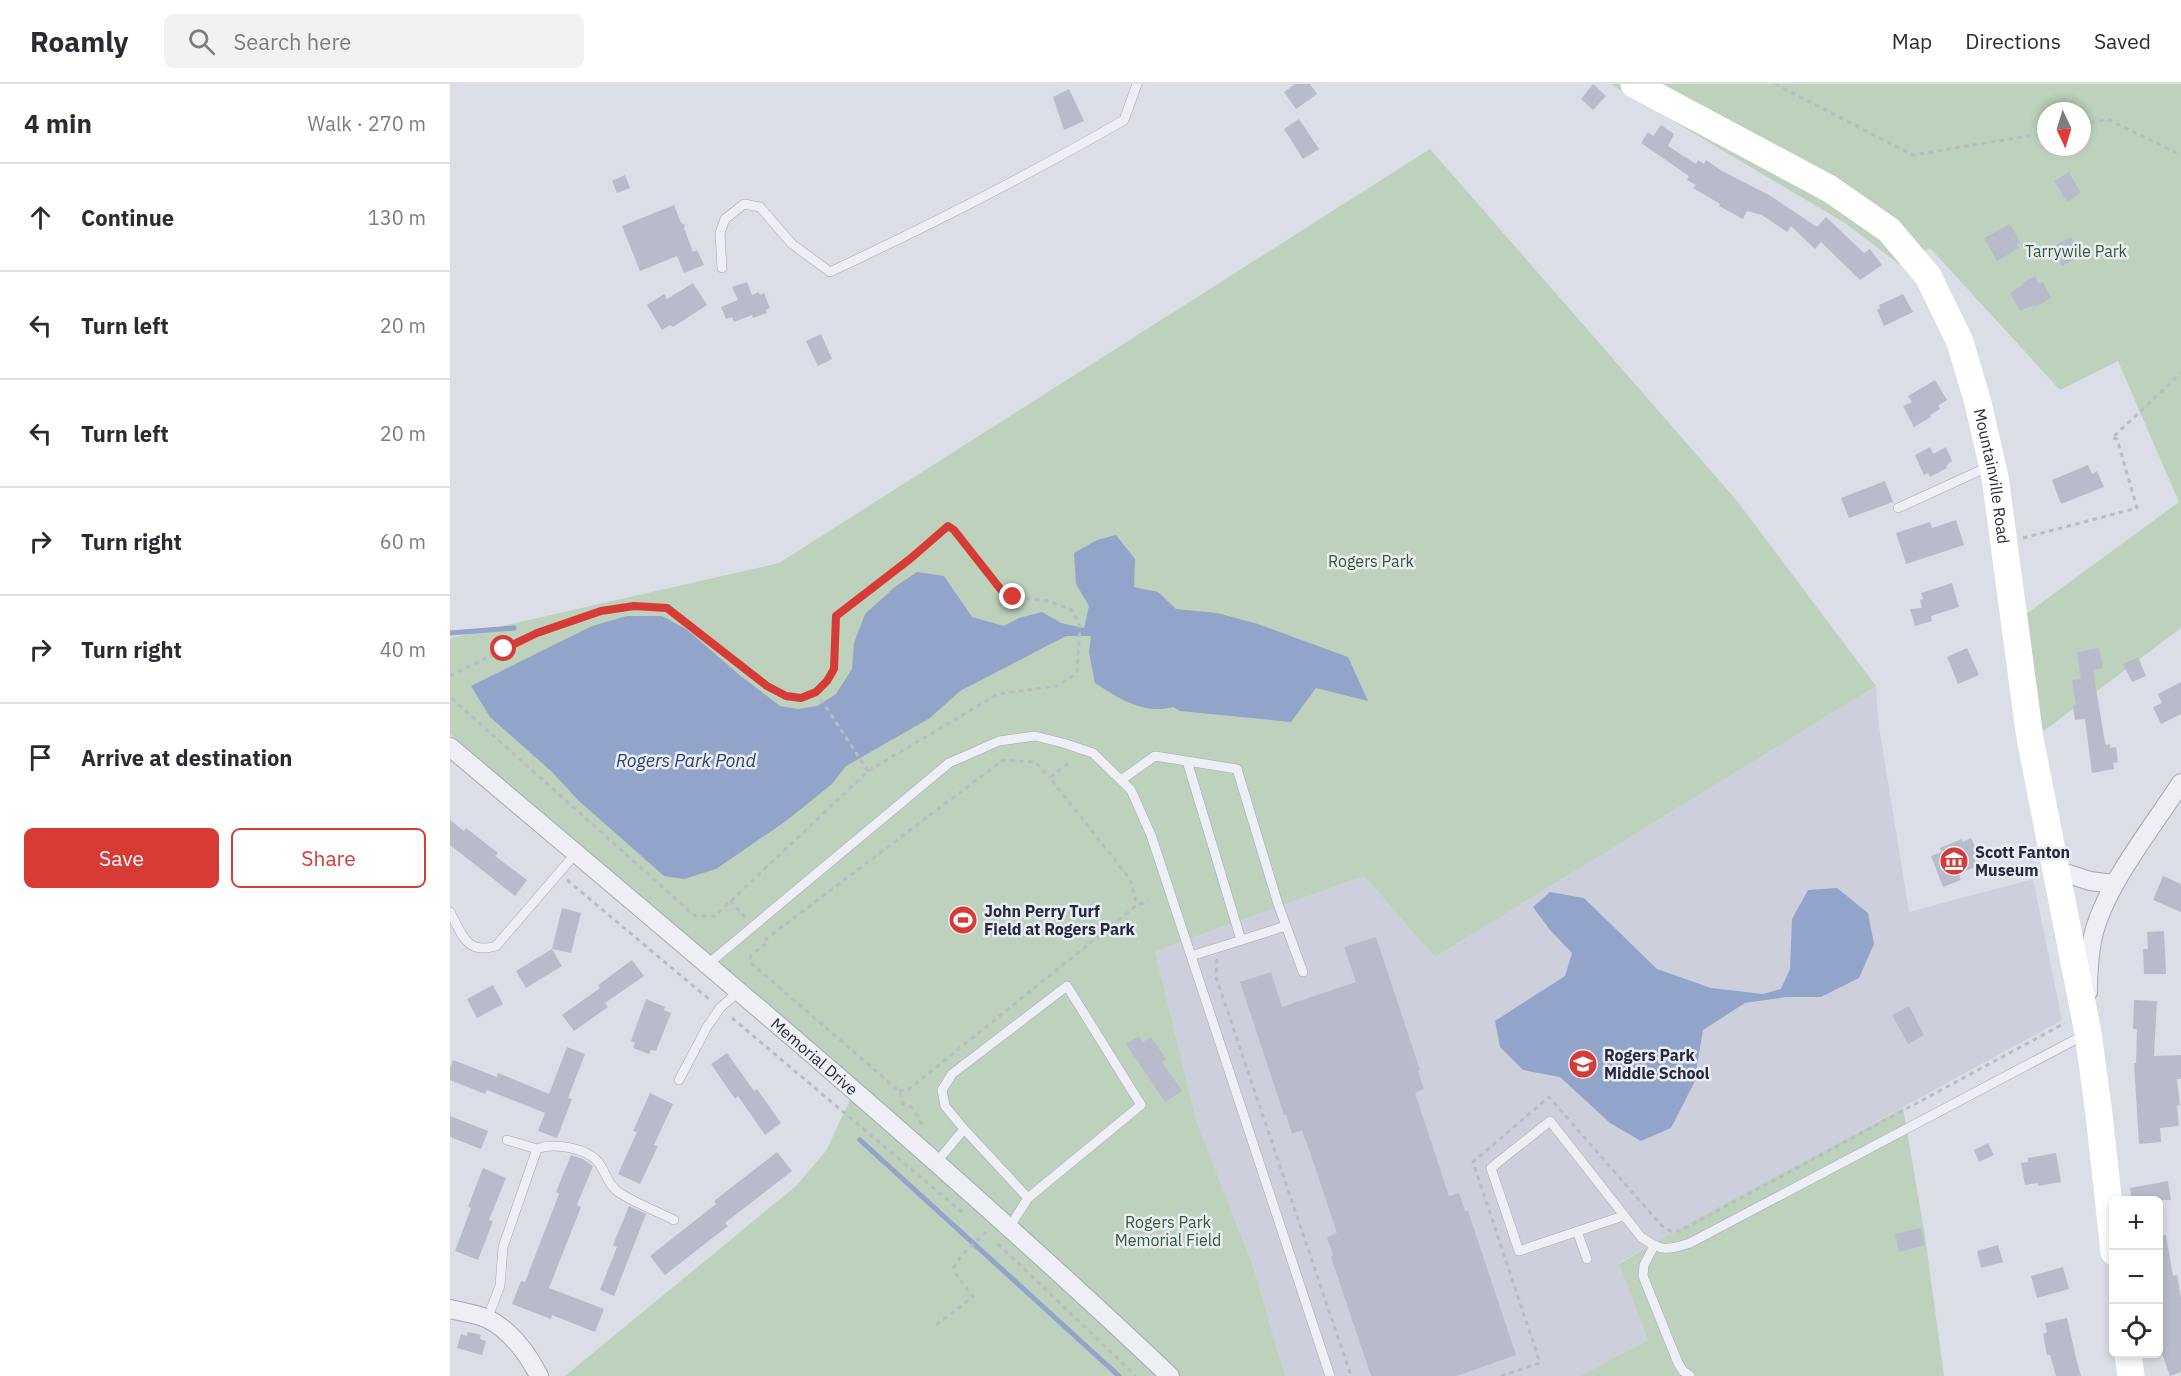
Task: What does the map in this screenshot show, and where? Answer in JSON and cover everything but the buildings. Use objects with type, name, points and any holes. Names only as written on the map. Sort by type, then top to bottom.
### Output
[{"type":"street","name":"Mountainville Road","points":[[1634,84],[1830,189],[1889,230],[1928,276],[1960,342],[1992,465],[2030,738],[2056,870],[2077,1027],[2099,1114],[2114,1250]]},
{"type":"street","name":"Memorial Drive","points":[[450,747],[708,964],[936,1163],[1170,1376]]},
{"type":"street","points":[[2077,1027],[2088,983],[2092,940],[2104,903],[2181,783]]},
{"type":"street","points":[[2056,870],[2071,876],[2115,884]]},
{"type":"street","points":[[450,1309],[487,1319],[511,1336],[533,1364],[539,1376]]},
{"type":"street","points":[[2129,1358],[2131,1376]]},
{"type":"lane","points":[[722,268],[720,233],[725,219],[744,204],[760,207],[792,244],[830,272],[1062,156],[1124,120],[1137,84]]},
{"type":"lane","points":[[1898,508],[1992,465]]},
{"type":"lane","points":[[708,964],[949,764],[999,741],[1035,736],[1093,753],[1131,790],[1151,835],[1330,1376]]},
{"type":"lane","points":[[1121,780],[1155,756],[1237,769],[1286,926],[1303,972]]},
{"type":"lane","points":[[1187,761],[1240,940]]},
{"type":"lane","points":[[450,912],[465,940],[472,946],[484,949],[496,946],[576,853]]},
{"type":"lane","points":[[1191,956],[1286,926]]},
{"type":"lane","points":[[1009,1228],[1028,1198],[1141,1105],[1067,986],[952,1074],[942,1090],[945,1106],[1028,1198]]},
{"type":"lane","points":[[679,1080],[720,1008],[739,991]]},
{"type":"lane","points":[[1623,1216],[1519,1251],[1491,1168],[1550,1121],[1641,1237],[1654,1246],[1668,1250],[1690,1243],[2077,1027]]},
{"type":"lane","points":[[936,1163],[964,1129]]},
{"type":"lane","points":[[507,1140],[537,1149],[554,1145],[590,1155],[601,1166],[616,1190],[674,1220]]},
{"type":"lane","points":[[487,1319],[500,1286],[503,1247],[537,1149]]},
{"type":"lane","points":[[1577,1231],[1587,1259]]},
{"type":"lane","points":[[1654,1246],[1644,1265],[1643,1276],[1678,1364],[1690,1376]]},
{"type":"path","points":[[1775,84],[1913,155],[2037,134]]},
{"type":"path","points":[[2091,123],[2107,119],[2181,154]]},
{"type":"path","points":[[2019,539],[2137,508],[2117,439],[2112,438],[2181,373]]},
{"type":"path","points":[[450,676],[537,633],[601,611],[634,606],[667,608],[767,686],[786,696],[801,698],[816,692],[827,681],[834,669],[836,616],[910,559],[948,526],[954,530],[1002,591],[1013,597],[1048,601],[1072,610],[1080,626],[1077,674],[1057,686],[998,694],[868,771],[715,916],[695,916],[450,697]]},
{"type":"path","points":[[816,692],[868,771]]},
{"type":"path","points":[[1137,905],[1130,879],[1050,778],[1035,762],[1003,760],[765,939],[768,942],[752,955],[750,962],[900,1091],[908,1090],[1137,905],[1149,901]]},
{"type":"path","points":[[1050,778],[1068,763]]},
{"type":"path","points":[[559,873],[710,1000]]},
{"type":"path","points":[[1223,955],[1217,959],[1216,976],[1352,1376]]},
{"type":"path","points":[[732,1018],[971,1219]]},
{"type":"path","points":[[1501,1376],[1540,1363],[1473,1162],[1549,1096],[1661,1225],[1670,1231],[1680,1231],[2077,1027]]},
{"type":"path","points":[[936,1325],[973,1297],[954,1267],[962,1256],[987,1233],[980,1226]]},
{"type":"path","points":[[994,1240],[1136,1376]]},
{"type":"shaded area","name":"Rogers Park Middle School","points":[[1876,686],[1878,720],[1909,912],[2033,879],[2062,1020],[1619,1263],[1648,1340],[1580,1376],[1285,1376],[1254,1269],[1196,1120],[1155,951],[1364,876],[1435,957]]},
{"type":"green space","name":"Tarrywile Park","points":[[1611,84],[2181,84],[2181,628],[2033,739],[2018,620],[2179,502],[2118,361],[2060,390],[1930,248],[1899,264],[1845,223]]},
{"type":"green space","name":"Rogers Park","points":[[1430,149],[1737,501],[1876,686],[1435,957],[1364,876],[1155,951],[1196,1120],[1254,1269],[1285,1376],[565,1376],[796,1186],[826,1151],[857,1085],[738,979],[450,734],[450,638],[779,563]]},
{"type":"green space","points":[[1903,1108],[1925,1236],[1944,1376],[1580,1376],[1648,1340],[1619,1264],[1687,1224]]},
{"type":"water","name":"Rogers Park Pond","points":[[1116,535],[1135,559],[1134,587],[1158,592],[1176,609],[1217,613],[1258,624],[1348,657],[1368,701],[1316,688],[1291,722],[1180,711],[1173,707],[1152,709],[1142,707],[1122,699],[1095,683],[1089,652],[1091,636],[1066,636],[960,691],[930,718],[846,766],[832,784],[786,821],[716,869],[684,879],[664,876],[579,801],[552,772],[490,717],[471,686],[592,626],[627,616],[662,616],[686,629],[780,706],[798,709],[817,706],[836,694],[852,669],[854,643],[865,614],[896,586],[917,572],[944,576],[972,617],[1004,626],[1019,618],[1042,612],[1061,623],[1084,628],[1089,606],[1076,584],[1074,553],[1097,540]]},
{"type":"water","points":[[1837,888],[1868,913],[1874,944],[1859,978],[1821,997],[1786,997],[1745,1003],[1703,1030],[1694,1083],[1671,1128],[1641,1141],[1610,1123],[1560,1077],[1523,1070],[1500,1047],[1495,1021],[1565,976],[1572,953],[1550,930],[1533,907],[1550,892],[1584,898],[1657,969],[1711,988],[1763,994],[1781,989],[1790,969],[1792,919],[1808,890]]},
{"type":"waterway","points":[[450,633],[514,628]]},
{"type":"waterway","points":[[860,1140],[1119,1376]]},
{"type":"place","name":"Scott Fanton Museum","points":[[1954,861]]},
{"type":"place","name":"John Perry Turf Field at Rogers Park","points":[[963,920]]},
{"type":"place","name":"Rogers Park Middle School","points":[[1583,1064]]},
{"type":"route","points":[[504,649],[537,633],[601,611],[634,606],[667,608],[767,686],[786,696],[801,698],[816,692],[827,681],[834,669],[836,616],[910,559],[948,526],[954,530],[1002,591],[1013,597]]},
{"type":"park label","name":"Rogers Park Memorial Field","points":[[1168,1231]]}]
